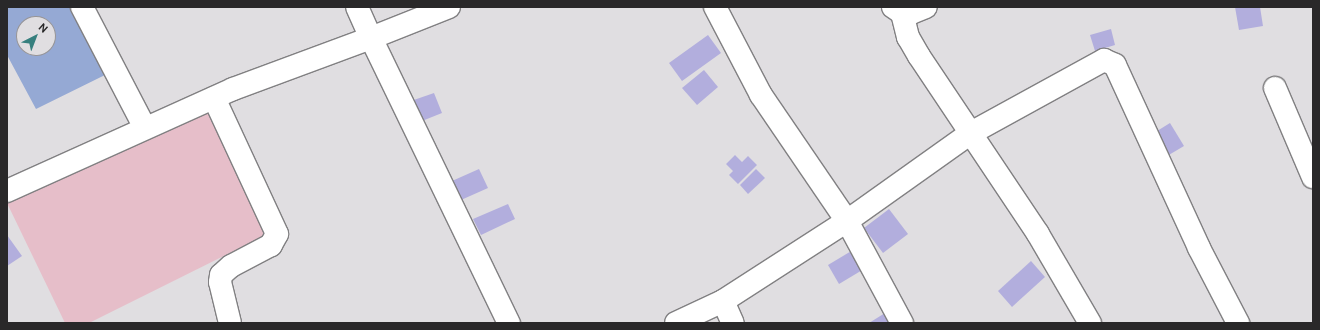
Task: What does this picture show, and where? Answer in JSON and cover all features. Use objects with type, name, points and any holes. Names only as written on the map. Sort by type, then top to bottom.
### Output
[{"type":"street","points":[[82,7],[146,128]]},
{"type":"street","points":[[357,7],[509,323]]},
{"type":"street","points":[[7,191],[231,90],[371,38],[449,7]]},
{"type":"street","points":[[715,7],[761,95],[847,221],[902,323]]},
{"type":"street","points":[[897,10],[912,13],[926,7]]},
{"type":"street","points":[[897,10],[908,37],[919,56],[1038,234],[1090,323]]},
{"type":"street","points":[[676,323],[723,301],[847,221],[971,133],[1097,62],[1110,61],[1115,65],[1199,248],[1238,323]]},
{"type":"street","points":[[1275,88],[1313,177]]},
{"type":"street","points":[[230,323],[220,282],[221,274],[231,266],[271,245],[277,234],[231,90]]},
{"type":"street","points":[[723,301],[733,323]]},
{"type":"shaded area","points":[[209,112],[270,233],[89,323],[65,323],[7,203]]},
{"type":"water","points":[[7,7],[72,7],[107,74],[36,109],[7,55]]},
{"type":"building","points":[[1235,7],[1260,7],[1263,26],[1239,30]]},
{"type":"building","points":[[1111,29],[1115,45],[1095,51],[1090,35]]},
{"type":"building","points":[[708,35],[721,53],[682,81],[669,63]]},
{"type":"building","points":[[704,70],[718,87],[697,105],[682,88]]},
{"type":"building","points":[[434,93],[442,113],[417,123],[408,102]]},
{"type":"building","points":[[1170,123],[1184,146],[1162,159],[1149,136]]},
{"type":"building","points":[[735,155],[742,162],[748,156],[757,165],[738,184],[729,175],[733,171],[726,164]]},
{"type":"building","points":[[479,169],[488,188],[461,200],[452,181]]},
{"type":"building","points":[[756,169],[765,178],[748,194],[740,185]]},
{"type":"building","points":[[508,204],[515,219],[481,235],[473,219]]},
{"type":"building","points":[[889,209],[908,234],[883,253],[864,228]]},
{"type":"building","points":[[7,235],[22,256],[7,266]]},
{"type":"building","points":[[853,250],[864,269],[839,284],[828,265]]},
{"type":"building","points":[[1031,261],[1045,277],[1012,307],[998,291]]},
{"type":"building","points":[[885,313],[891,323],[869,323]]}]
